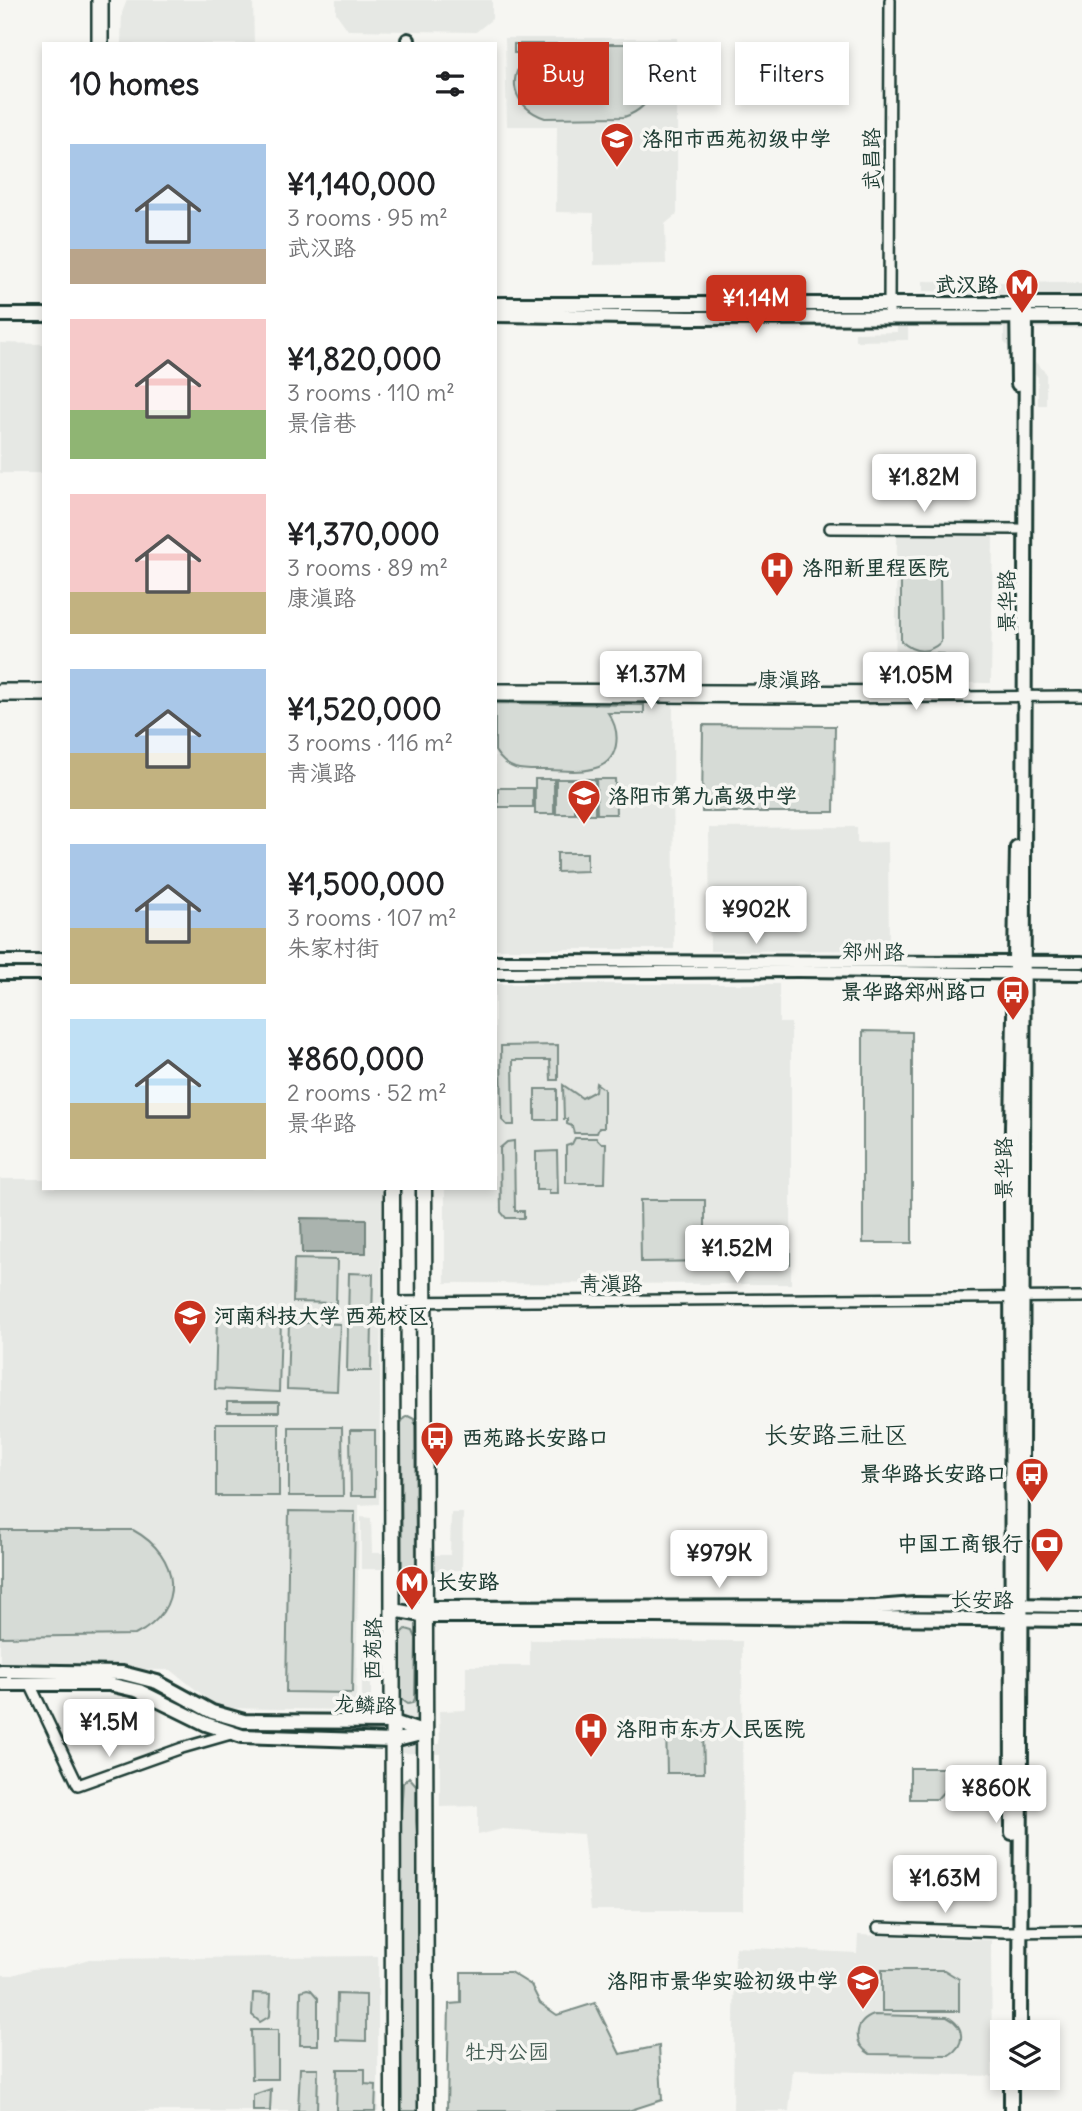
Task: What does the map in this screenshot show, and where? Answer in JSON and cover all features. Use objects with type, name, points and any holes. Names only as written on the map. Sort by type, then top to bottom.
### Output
[{"type":"main road","points":[[497,304],[1082,304]]},
{"type":"main road","name":"景华路","points":[[1012,2020],[1016,1932],[1017,1297],[1021,968],[1021,304]]},
{"type":"main road","points":[[0,307],[42,307]]},
{"type":"main road","points":[[0,314],[42,315]]},
{"type":"main road","points":[[497,315],[1082,317]]},
{"type":"main road","name":"景华路","points":[[1021,318],[1018,529],[1022,694]]},
{"type":"main road","name":"西苑路","points":[[392,1190],[393,2111]]},
{"type":"main road","points":[[424,1190],[426,2111]]},
{"type":"main road","name":"长安路","points":[[426,1611],[1082,1606]]},
{"type":"main road","name":"长安路","points":[[394,1610],[1082,1620]]},
{"type":"main road","name":"龙鳞路","points":[[0,1671],[109,1672],[137,1675],[180,1693],[212,1712],[244,1721],[393,1723],[425,1733]]},
{"type":"main road","name":"龙鳞路","points":[[0,1684],[109,1684],[139,1691],[230,1734],[242,1736],[393,1741],[425,1733]]},
{"type":"main road","name":"景华路","points":[[1016,1932],[1020,2020]]},
{"type":"main road","points":[[1011,2090],[1011,2111]]},
{"type":"main road","points":[[1019,2111],[1020,2090]]},
{"type":"street","points":[[97,0],[97,42]]},
{"type":"street","points":[[103,0],[103,42]]},
{"type":"street","name":"武昌路","points":[[889,318],[890,0]]},
{"type":"street","points":[[830,528],[1018,529]]},
{"type":"street","points":[[0,689],[42,689]]},
{"type":"street","name":"康滇路","points":[[497,689],[1022,694]]},
{"type":"street","name":"康滇路","points":[[497,696],[807,698],[1082,693]]},
{"type":"street","points":[[0,696],[42,696]]},
{"type":"street","points":[[0,961],[42,961]]},
{"type":"street","name":"郑州路","points":[[497,961],[1021,968],[1082,974]]},
{"type":"street","name":"郑州路","points":[[497,973],[1021,968],[1082,962]]},
{"type":"street","points":[[0,974],[42,974]]},
{"type":"street","name":"青滇路","points":[[392,1302],[1082,1297]]},
{"type":"street","points":[[30,1684],[78,1785],[230,1734]]},
{"type":"street","points":[[878,1928],[1082,1931]]},
{"type":"shaded area","points":[[127,0],[253,0],[254,42],[121,42],[122,13]]},
{"type":"shaded area","points":[[336,0],[492,0],[492,19],[476,32],[348,30],[336,13]]},
{"type":"shaded area","name":"洛阳市西苑初级中学","points":[[505,38],[677,38],[677,42],[623,42],[623,105],[677,105],[677,214],[665,224],[666,264],[594,265],[594,213],[556,212],[557,126],[507,126]]},
{"type":"shaded area","points":[[923,281],[1082,283],[1082,328],[1015,328],[1015,341],[1046,373],[1046,405],[1038,405],[1038,377],[1004,342],[1004,328],[908,327],[908,340],[855,341],[855,333],[897,332],[897,327],[879,327],[879,310],[968,303],[968,292],[923,291]]},
{"type":"shaded area","points":[[0,343],[42,344],[42,473],[0,473]]},
{"type":"shaded area","points":[[897,533],[993,534],[991,683],[895,682]]},
{"type":"shaded area","name":"洛阳市第九高级中学","points":[[497,701],[673,703],[674,949],[497,949]]},
{"type":"shaded area","points":[[857,827],[857,843],[888,842],[889,950],[710,951],[709,828]]},
{"type":"shaded area","name":"河南科技大学 西苑校区","points":[[497,984],[779,984],[779,1023],[791,1023],[791,1284],[445,1283],[445,1190],[497,1190]]},
{"type":"shaded area","name":"河南科技大学 西苑校区","points":[[0,1179],[42,1179],[42,1190],[382,1190],[379,1504],[359,1505],[356,1710],[219,1708],[171,1670],[0,1668]]},
{"type":"shaded area","points":[[301,1218],[366,1219],[366,1253],[302,1253]]},
{"type":"shaded area","name":"洛阳市东方人民医院","points":[[397,1455],[429,1455],[429,1555],[450,1555],[451,1513],[463,1513],[462,1570],[429,1570],[429,1744],[440,1744],[439,1711],[466,1710],[466,1666],[530,1666],[530,1640],[742,1641],[743,1910],[591,1910],[583,1834],[502,1829],[478,1835],[478,1806],[440,1807],[440,1754],[396,1753],[396,1670],[371,1670],[371,1702],[362,1701],[362,1657],[395,1657],[396,1569],[361,1569],[361,1517],[371,1518],[372,1553],[396,1553]]},
{"type":"shaded area","name":"洛阳市景华实验初级中学","points":[[858,1935],[991,1940],[990,2076],[793,2070],[789,2111],[733,2111],[735,1947],[857,1953]]},
{"type":"shaded area","points":[[378,1956],[378,2111],[0,2111],[0,1975],[63,1967],[89,1959]]},
{"type":"green space","points":[[514,44],[518,44],[518,53],[514,53]]},
{"type":"green space","points":[[609,44],[623,44],[623,105],[644,105],[624,117],[545,118],[524,105],[609,105]]},
{"type":"green space","points":[[518,69],[518,96],[515,80]]},
{"type":"green space","points":[[914,563],[932,565],[940,574],[941,642],[926,650],[916,650],[901,641],[901,575]]},
{"type":"green space","points":[[906,653],[944,654],[944,671],[906,671]]},
{"type":"green space","points":[[497,703],[644,705],[644,713],[608,713],[615,729],[616,746],[608,761],[601,766],[581,771],[527,770],[515,768],[497,754]]},
{"type":"green space","points":[[703,725],[835,726],[834,812],[702,812]]},
{"type":"green space","points":[[535,779],[554,779],[554,814],[535,814]]},
{"type":"green space","points":[[556,779],[575,779],[575,814],[556,814]]},
{"type":"green space","points":[[576,779],[595,779],[595,814],[576,814]]},
{"type":"green space","points":[[596,779],[615,779],[616,814],[597,814]]},
{"type":"green space","points":[[498,788],[533,788],[533,807],[498,807]]},
{"type":"green space","points":[[557,853],[587,853],[587,871],[557,872]]},
{"type":"green space","points":[[863,1031],[912,1032],[912,1243],[863,1243]]},
{"type":"green space","points":[[558,1045],[558,1080],[551,1080],[550,1060],[513,1060],[514,1125],[507,1125],[502,1120],[501,1046]]},
{"type":"green space","points":[[596,1083],[604,1089],[604,1128],[599,1128],[597,1133],[574,1133],[572,1126],[567,1124],[567,1119],[564,1119],[563,1085],[582,1098],[595,1091]]},
{"type":"green space","points":[[535,1089],[557,1089],[557,1120],[535,1120]]},
{"type":"green space","points":[[575,1138],[596,1138],[601,1143],[606,1143],[605,1183],[566,1183],[566,1146],[572,1144]]},
{"type":"green space","points":[[514,1141],[515,1211],[524,1211],[524,1218],[506,1218],[501,1212],[500,1148],[507,1142]]},
{"type":"green space","points":[[557,1151],[558,1194],[549,1194],[549,1190],[536,1190],[536,1152]]},
{"type":"green space","points":[[640,1200],[705,1200],[705,1248],[718,1249],[719,1261],[641,1262]]},
{"type":"green space","points":[[790,1250],[790,1264],[729,1265],[728,1251]]},
{"type":"green space","points":[[294,1259],[337,1260],[336,1303],[293,1302]]},
{"type":"green space","points":[[349,1273],[373,1274],[371,1371],[347,1371]]},
{"type":"green space","points":[[217,1317],[281,1319],[279,1392],[215,1389]]},
{"type":"green space","points":[[289,1322],[340,1324],[337,1391],[287,1389]]},
{"type":"green space","points":[[227,1402],[279,1402],[279,1412],[227,1412]]},
{"type":"green space","points":[[408,1416],[414,1419],[415,1424],[416,1569],[409,1574],[402,1569],[401,1423]]},
{"type":"green space","points":[[216,1423],[279,1423],[279,1496],[216,1496]]},
{"type":"green space","points":[[289,1427],[342,1427],[343,1496],[289,1496]]},
{"type":"green space","points":[[350,1430],[375,1430],[375,1496],[351,1496]]},
{"type":"green space","points":[[289,1511],[355,1512],[352,1693],[286,1692]]},
{"type":"green space","points":[[0,1530],[133,1530],[161,1554],[168,1568],[171,1583],[163,1612],[152,1624],[135,1635],[0,1637]]},
{"type":"green space","points":[[406,1629],[413,1631],[416,1638],[415,1698],[413,1703],[408,1704],[401,1699],[401,1634]]},
{"type":"green space","points":[[666,1724],[703,1724],[704,1773],[667,1773]]},
{"type":"green space","points":[[910,1768],[946,1768],[946,1789],[937,1799],[910,1799]]},
{"type":"green space","points":[[409,1777],[416,1785],[420,1866],[421,2111],[397,2111],[399,1844],[403,1783]]},
{"type":"green space","points":[[882,1970],[944,1970],[959,1979],[959,2011],[882,2011]]},
{"type":"green space","name":"牡丹公园","points":[[461,1972],[510,1972],[531,1985],[540,2003],[557,2015],[595,2003],[620,2054],[659,2046],[662,2100],[628,2111],[447,2111],[449,2004],[461,2003]]},
{"type":"green space","points":[[307,1989],[318,1998],[318,2045],[300,2045],[301,1991]]},
{"type":"green space","points":[[253,1993],[271,1994],[270,2016],[260,2022],[252,2015]]},
{"type":"green space","points":[[337,1994],[366,1995],[366,2041],[336,2040]]},
{"type":"green space","points":[[874,2015],[947,2017],[960,2030],[961,2041],[949,2055],[870,2054],[860,2044],[858,2033],[862,2022]]},
{"type":"green space","points":[[251,2030],[278,2030],[278,2079],[252,2079]]},
{"type":"green space","points":[[300,2068],[318,2068],[317,2111],[298,2111]]},
{"type":"green space","points":[[337,2069],[365,2069],[365,2084],[376,2085],[375,2111],[336,2111]]},
{"type":"green space","points":[[271,2089],[270,2111],[253,2111],[253,2095]]},
{"type":"place","name":"洛阳市西苑初级中学","points":[[617,169]]},
{"type":"place","name":"武汉路","points":[[1022,315]]},
{"type":"place","name":"洛阳新里程医院","points":[[777,598]]},
{"type":"place","name":"洛阳市第九高级中学","points":[[584,826]]},
{"type":"place","name":"景华路郑州路口","points":[[1013,1022]]},
{"type":"place","name":"河南科技大学 西苑校区","points":[[190,1346]]},
{"type":"place","name":"西苑路长安路口","points":[[437,1468]]},
{"type":"place","name":"景华路长安路口","points":[[1032,1504]]},
{"type":"place","name":"中国工商银行","points":[[1047,1574]]},
{"type":"place","name":"长安路","points":[[412,1612]]},
{"type":"place","name":"洛阳市东方人民医院","points":[[591,1759]]},
{"type":"place","name":"洛阳市景华实验初级中学","points":[[863,2011]]},
{"type":"district","name":"长安路三社区","points":[[836,1435]]}]
